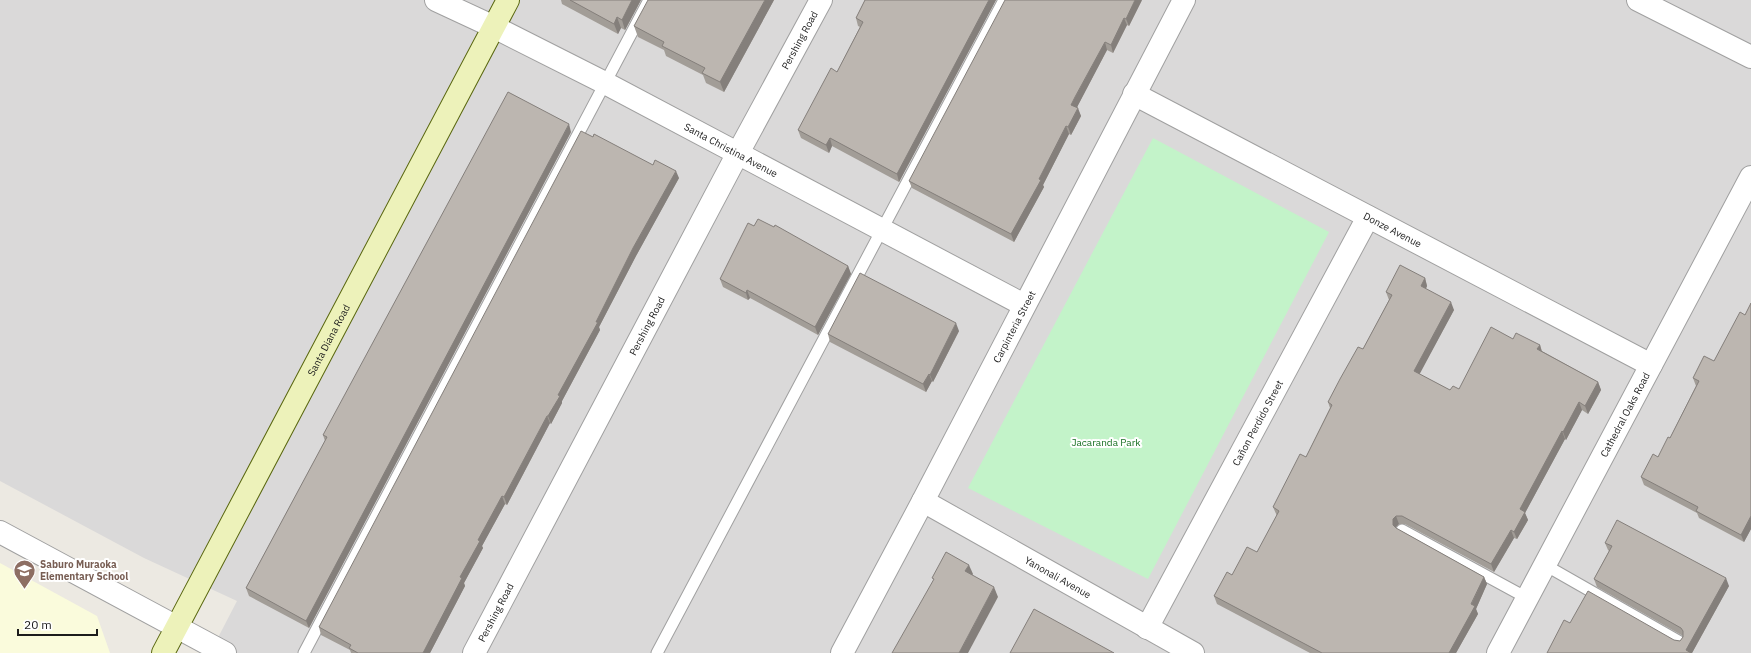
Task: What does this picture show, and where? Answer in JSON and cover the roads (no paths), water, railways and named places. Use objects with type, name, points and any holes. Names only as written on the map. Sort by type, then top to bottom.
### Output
[{"type":"street","name":"Santa Christina Avenue","points":[[436,0],[494,26],[605,83],[1024,305]]},
{"type":"street","name":"Santa Diana Road","points":[[163,653],[508,0]]},
{"type":"street","name":"Pershing Road","points":[[474,653],[738,153],[822,0]]},
{"type":"street","name":"Carpinteria Street","points":[[842,653],[923,501],[1184,0]]},
{"type":"street","points":[[1638,0],[1751,57]]},
{"type":"street","name":"Donze Avenue","points":[[1134,94],[1651,365]]},
{"type":"street","name":"Cathedral Oaks Road","points":[[1498,653],[1751,177]]},
{"type":"street","name":"Cañon Perdido Street","points":[[1146,628],[1368,217]]},
{"type":"street","name":"Yanonali Avenue","points":[[923,501],[1146,628],[1193,653]]},
{"type":"street","points":[[0,532],[226,653]]},
{"type":"lane","points":[[304,653],[649,0]]},
{"type":"lane","points":[[657,653],[1004,0]]},
{"type":"lane","points":[[1402,530],[1528,598]]},
{"type":"lane","points":[[1545,565],[1680,642]]},
{"type":"place","name":"Saburo Muraoka Elementary School","points":[[24,590]]},
{"type":"park label","name":"Jacaranda Park","points":[[1106,442]]}]
